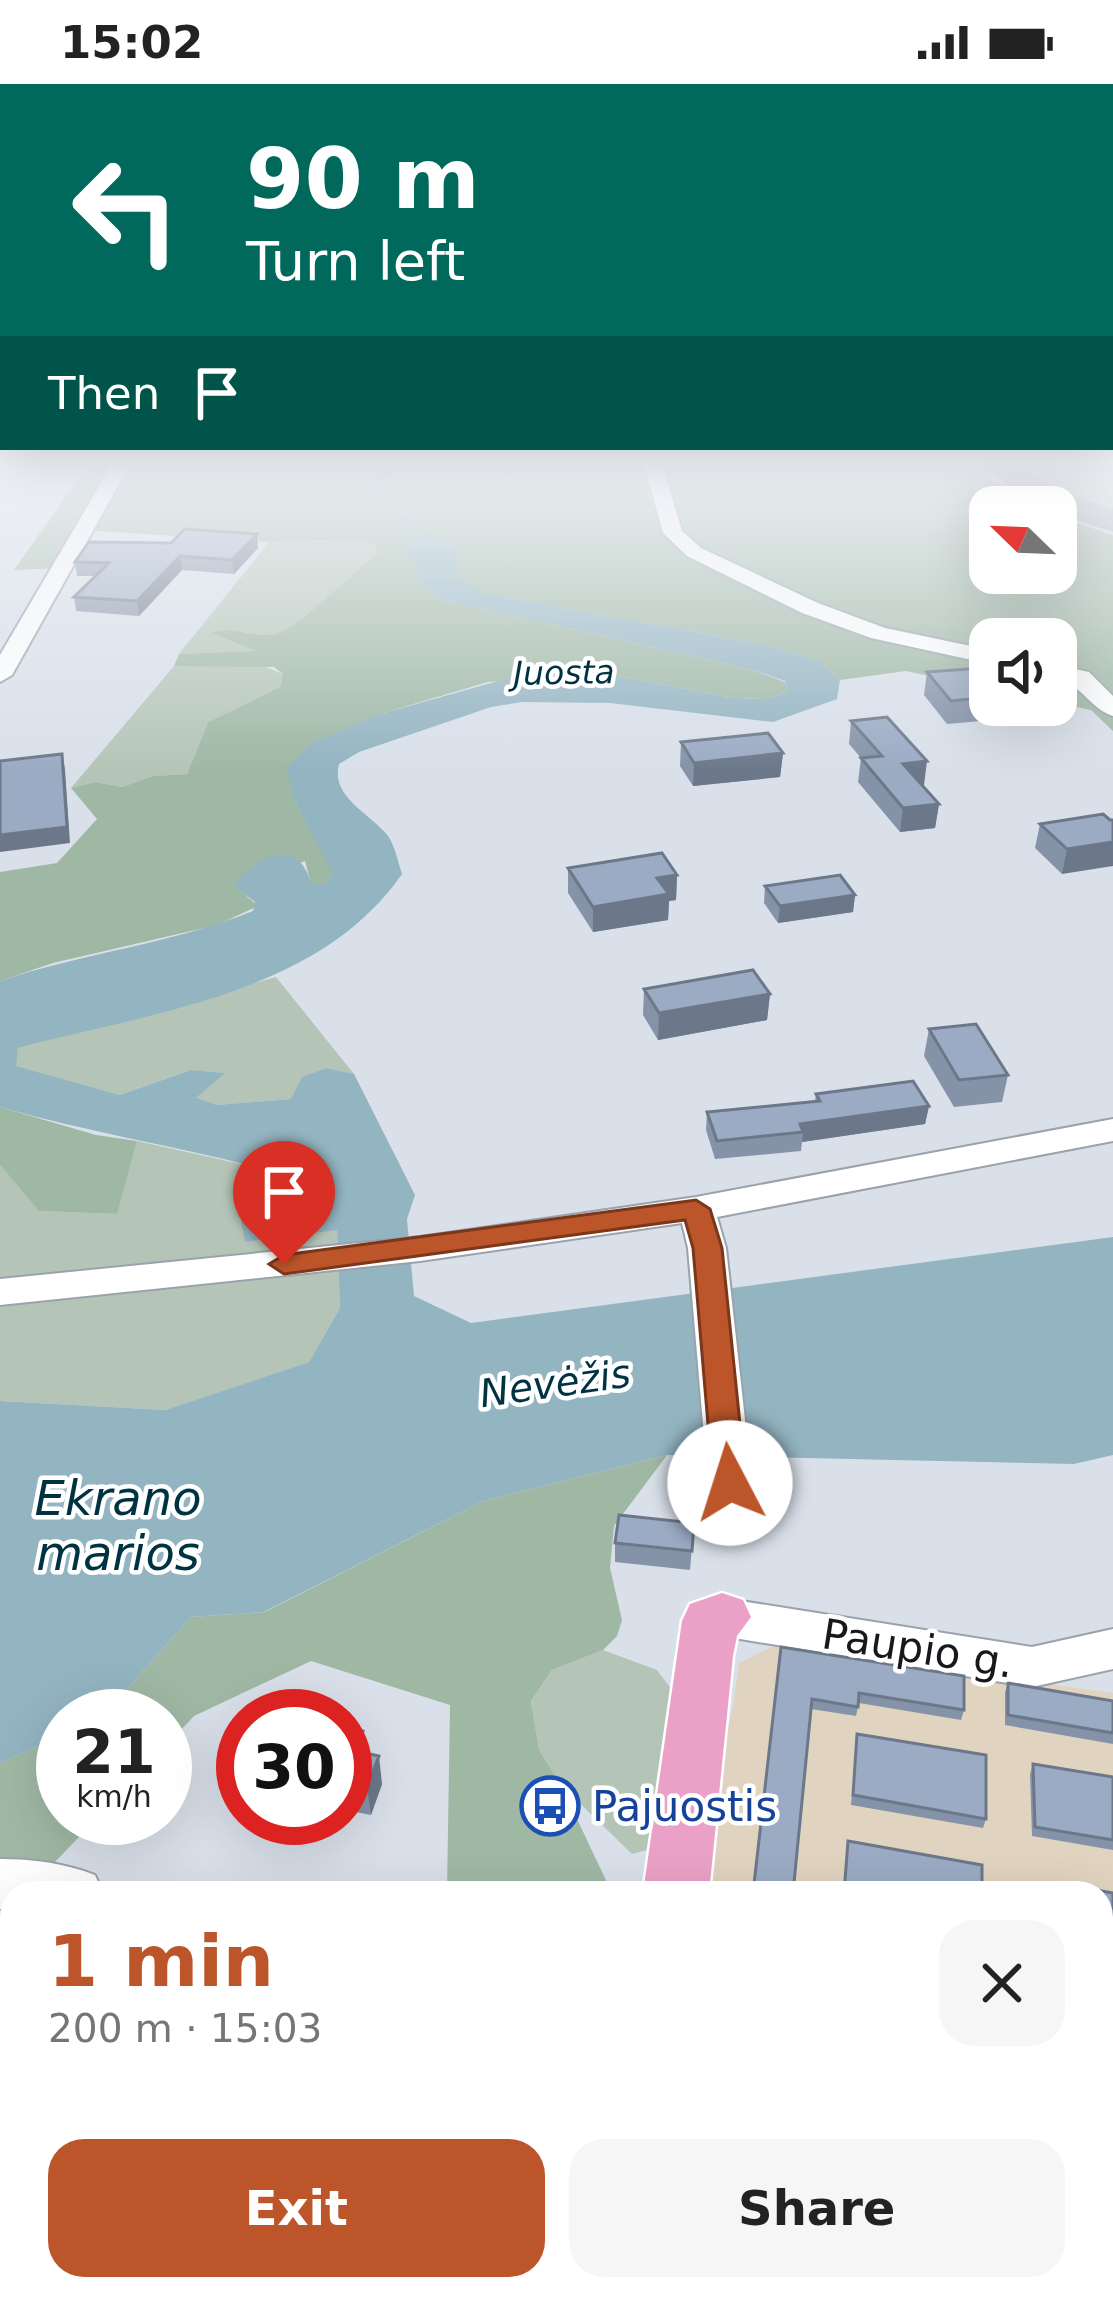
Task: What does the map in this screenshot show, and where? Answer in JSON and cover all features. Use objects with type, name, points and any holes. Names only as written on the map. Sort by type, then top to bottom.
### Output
[{"type":"main road","points":[[677,1881],[703,1656],[711,1622],[722,1617]]},
{"type":"street","points":[[0,674],[63,564]]},
{"type":"street","points":[[720,564],[810,608],[879,633],[969,653]]},
{"type":"street","points":[[1077,676],[1113,709]]},
{"type":"street","points":[[0,1292],[420,1249],[702,1229],[1113,1130]]},
{"type":"street","points":[[702,1229],[730,1483]]},
{"type":"street","name":"Paupio g.","points":[[722,1617],[1032,1667],[1113,1649]]},
{"type":"shaded area","points":[[776,1645],[1113,1693],[1113,1881],[687,1881],[733,1707],[739,1663]]},
{"type":"green space","points":[[18,564],[63,564],[14,570]]},
{"type":"green space","points":[[251,564],[364,564],[280,633],[214,633],[260,651],[179,654]]},
{"type":"green space","points":[[364,564],[413,564],[425,586],[440,599],[750,669],[785,682],[787,692],[767,699],[734,698],[602,673],[488,682],[380,714],[294,800],[334,874],[323,885],[311,884],[305,861],[235,886],[258,906],[217,925],[53,963],[0,981],[0,872],[57,863],[97,819],[71,788],[95,782],[122,787],[153,776],[187,774],[208,722],[280,687],[283,674],[274,667],[174,666],[179,654],[256,651],[212,633],[229,630],[262,635],[288,628]]},
{"type":"green space","points":[[440,564],[969,564],[969,594],[1077,594],[1077,564],[1113,564],[1113,731],[1091,710],[1077,707],[1077,618],[969,618],[969,684],[906,671],[840,680],[818,660],[760,644],[482,593],[463,585]]},
{"type":"green space","points":[[258,664],[283,674],[280,687],[208,722],[187,774],[153,776],[122,787],[95,782],[71,788],[174,666]]},
{"type":"green space","points":[[276,977],[354,1074],[327,1068],[292,1099],[217,1105],[195,1099],[223,1073],[189,1070],[120,1095],[15,1066],[18,1048]]},
{"type":"green space","points":[[0,1107],[96,1135],[137,1141],[117,1214],[39,1211],[0,1165]]},
{"type":"green space","points":[[137,1141],[264,1169],[279,1197],[275,1214],[241,1221],[337,1230],[340,1308],[309,1362],[165,1410],[0,1401],[0,1165],[40,1211],[116,1214]]},
{"type":"green space","points":[[667,1455],[614,1526],[610,1568],[622,1620],[617,1636],[603,1650],[552,1670],[531,1701],[539,1750],[606,1881],[447,1881],[450,1705],[311,1661],[251,1689],[216,1689],[216,1706],[192,1718],[192,1689],[127,1689],[191,1617],[265,1612],[483,1501]]},
{"type":"green space","points":[[603,1650],[657,1670],[687,1710],[669,1844],[632,1854],[561,1785],[539,1750],[531,1701],[552,1670]]},
{"type":"green space","points":[[36,1747],[36,1845],[71,1845],[37,1881],[0,1881],[0,1763]]},
{"type":"water","name":"Ekrano marios","points":[[413,564],[457,564],[457,578],[482,593],[760,644],[818,660],[840,680],[837,699],[773,722],[610,703],[522,702],[491,707],[359,752],[339,764],[340,786],[388,836],[402,874],[367,915],[325,947],[279,973],[176,1009],[18,1048],[16,1066],[120,1095],[190,1070],[225,1073],[196,1098],[217,1105],[291,1099],[302,1077],[327,1068],[354,1074],[415,1195],[407,1219],[414,1296],[471,1323],[1113,1237],[1113,1455],[1074,1464],[667,1455],[483,1501],[264,1612],[191,1617],[127,1689],[36,1689],[36,1747],[0,1763],[0,1401],[165,1410],[309,1362],[340,1308],[337,1230],[245,1242],[241,1221],[275,1213],[279,1197],[264,1169],[0,1107],[0,981],[191,932],[253,911],[255,902],[234,886],[254,866],[276,855],[296,859],[311,883],[323,885],[333,874],[294,800],[287,767],[313,742],[380,714],[516,676],[602,673],[734,698],[767,699],[787,692],[785,681],[750,669],[440,599],[425,586]]},
{"type":"building","points":[[107,564],[172,564],[137,601],[74,597]]},
{"type":"building","points":[[969,669],[969,699],[951,701],[927,672]]},
{"type":"building","points":[[887,717],[927,761],[903,764],[939,804],[903,808],[861,758],[882,756],[851,721]]},
{"type":"building","points":[[768,733],[783,753],[694,763],[681,742]]},
{"type":"building","points":[[62,754],[67,827],[0,835],[0,761]]},
{"type":"building","points":[[1103,814],[1113,820],[1113,842],[1067,849],[1040,824]]},
{"type":"building","points":[[662,853],[677,875],[657,878],[669,894],[593,907],[568,868]]},
{"type":"building","points":[[840,875],[855,895],[780,906],[765,886]]},
{"type":"building","points":[[753,970],[770,994],[659,1013],[644,989]]},
{"type":"building","points":[[976,1024],[1008,1075],[959,1080],[929,1029]]},
{"type":"building","points":[[913,1081],[929,1106],[800,1124],[803,1132],[717,1141],[707,1112],[820,1101],[816,1094]]},
{"type":"building","points":[[619,1515],[694,1523],[692,1551],[615,1543]]},
{"type":"building","points":[[781,1647],[964,1676],[964,1710],[859,1693],[858,1707],[812,1699],[794,1881],[754,1881]]},
{"type":"building","points":[[1008,1683],[1113,1701],[1113,1733],[1008,1715]]},
{"type":"building","points":[[857,1734],[986,1755],[986,1819],[853,1795]]},
{"type":"building","points":[[1033,1764],[1113,1777],[1113,1840],[1035,1827]]},
{"type":"building","points":[[848,1841],[982,1865],[982,1881],[845,1881]]},
{"type":"place","name":"Pajuostis","points":[[550,1806]]},
{"type":"route","points":[[284,1264],[696,1209],[707,1248],[730,1483]]},
{"type":"water label","name":"Juosta","points":[[564,672]]},
{"type":"water label","name":"Nevėžis","points":[[555,1383]]}]
